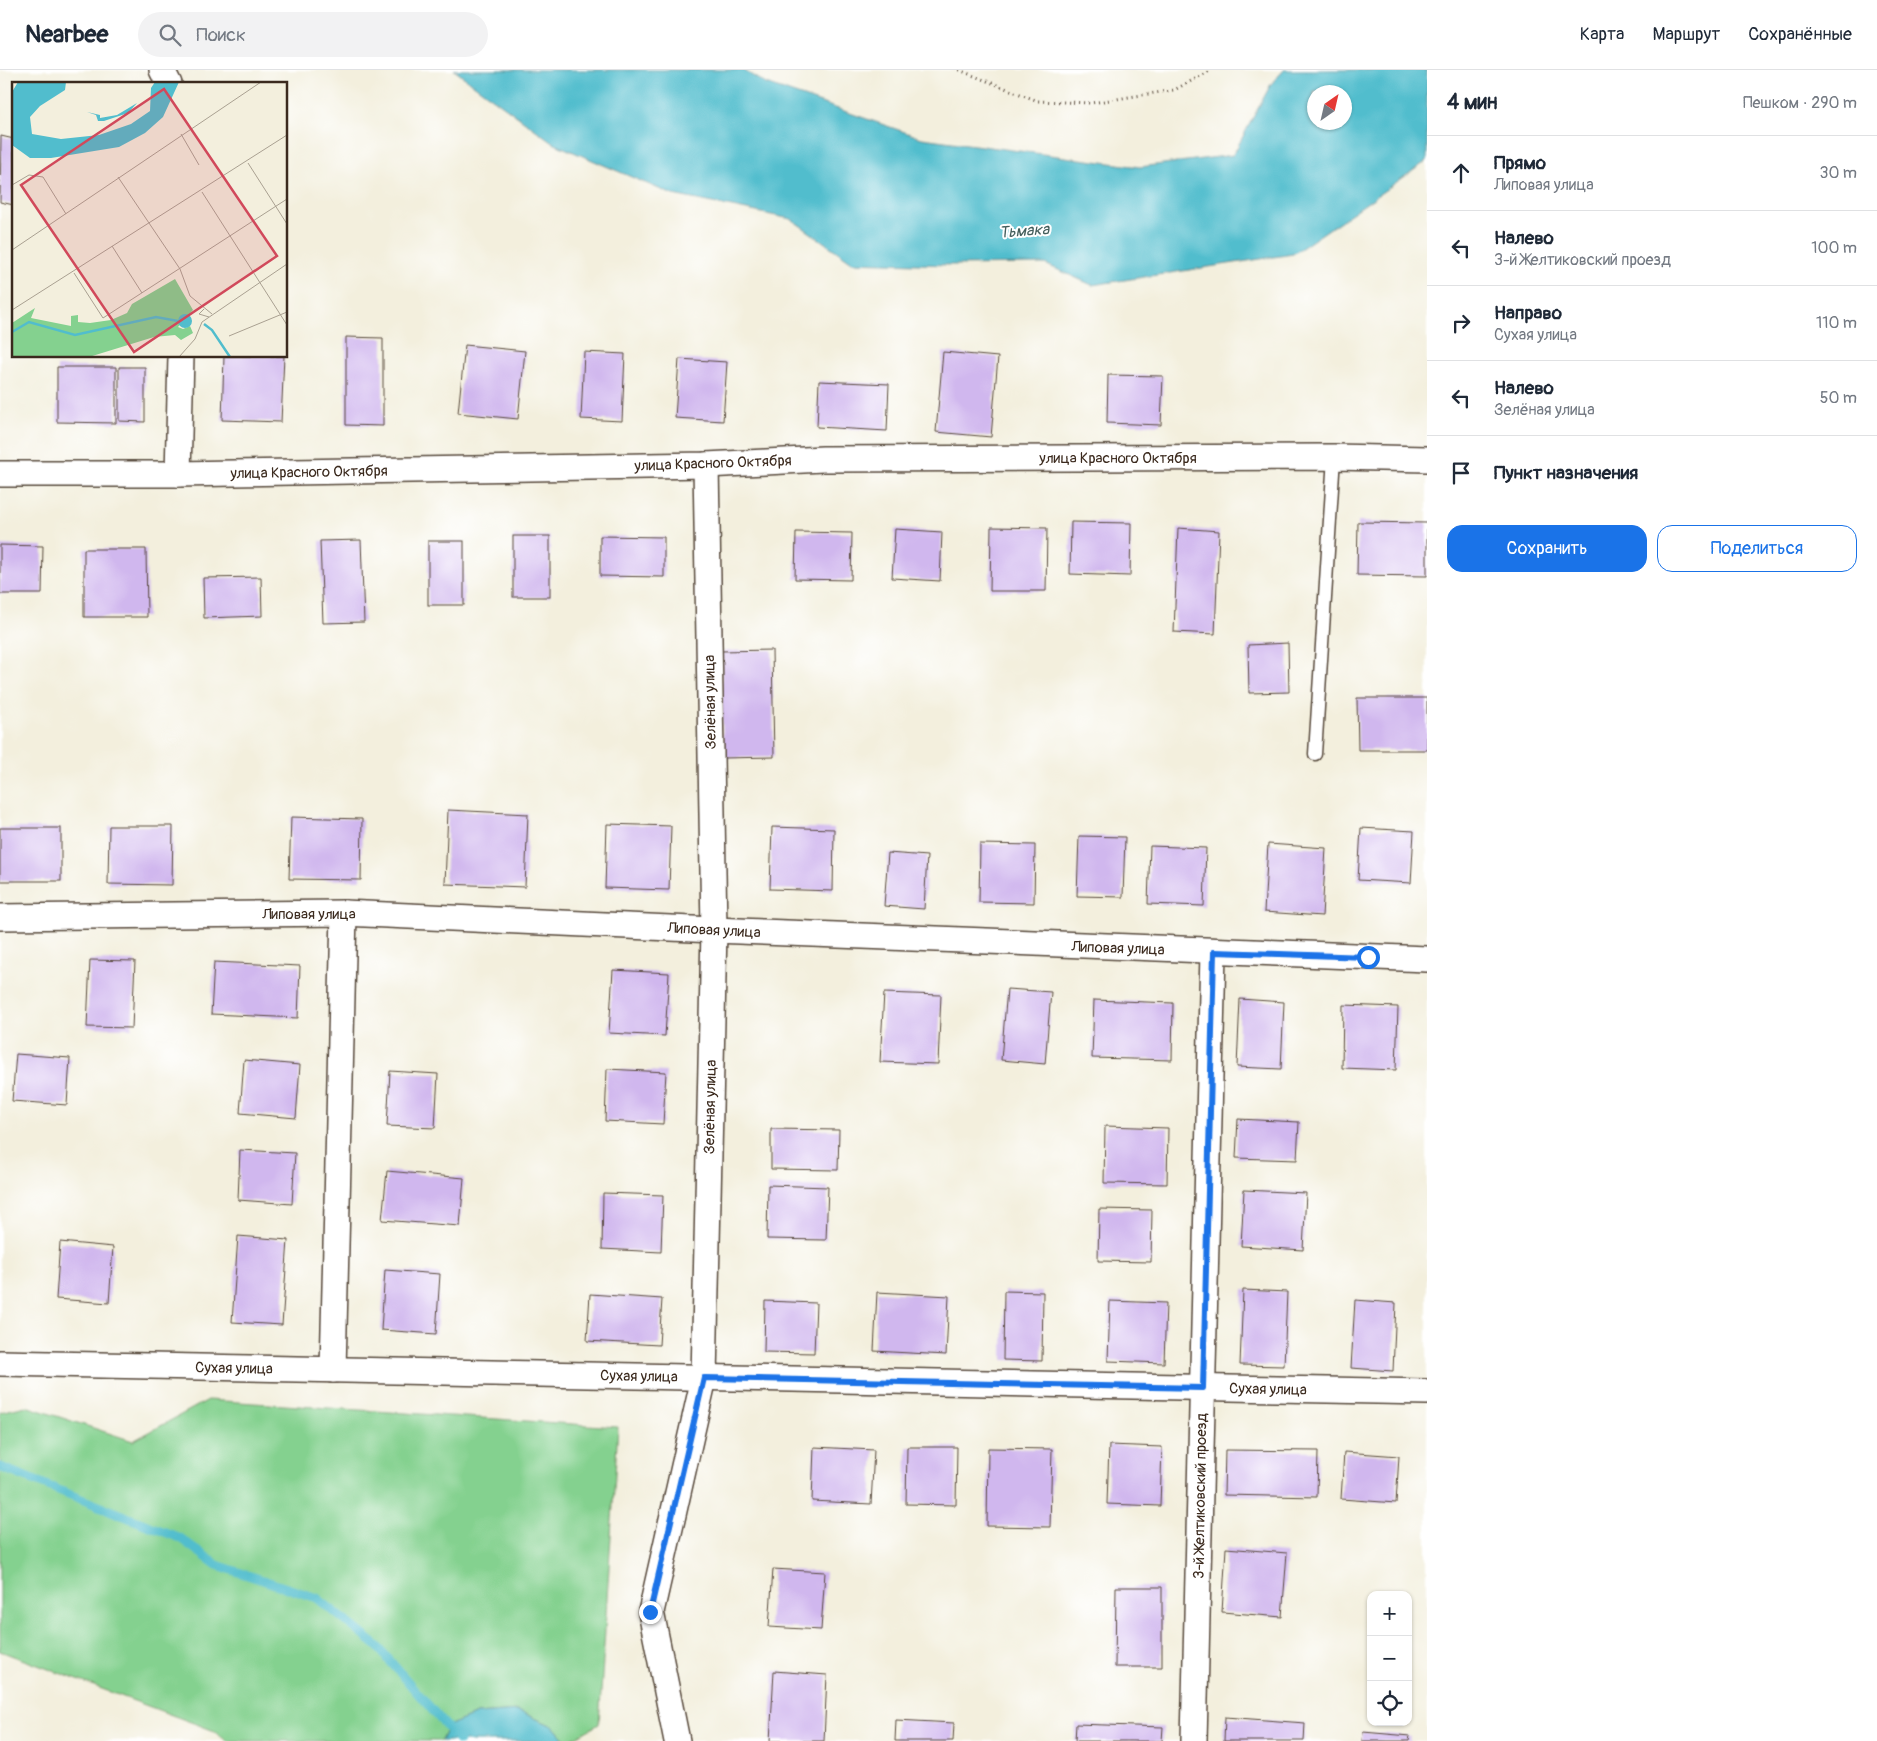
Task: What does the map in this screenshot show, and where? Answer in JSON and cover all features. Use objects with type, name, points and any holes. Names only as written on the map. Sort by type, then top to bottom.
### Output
[{"type":"street","points":[[162,70],[168,82]]},
{"type":"street","points":[[178,474],[181,358]]},
{"type":"street","name":"улица Красного Октября","points":[[0,474],[178,474],[706,465],[823,459],[1334,457],[1427,459]]},
{"type":"street","name":"Зелёная улица","points":[[677,1741],[650,1612],[704,1378],[714,930],[706,465]]},
{"type":"street","points":[[333,1370],[344,913]]},
{"type":"street","name":"Липовая улица","points":[[0,917],[344,913],[1214,952],[1427,959]]},
{"type":"street","name":"3-й Желтиковский проезд","points":[[1194,1741],[1214,952]]},
{"type":"street","name":"Сухая улица","points":[[0,1363],[1427,1392]]},
{"type":"lane","points":[[1315,754],[1334,457]]},
{"type":"path","points":[[959,70],[1038,101],[1091,103],[1174,90],[1212,70]]},
{"type":"green space","points":[[208,1400],[618,1427],[599,1724],[566,1741],[553,1726],[518,1711],[477,1714],[448,1726],[441,1741],[227,1741],[212,1730],[0,1651],[0,1412],[26,1406],[133,1441]]},
{"type":"water","name":"Тьмака","points":[[454,70],[743,70],[766,84],[922,138],[1140,167],[1233,155],[1271,84],[1284,70],[1427,70],[1427,161],[1293,254],[1092,285],[1045,264],[950,265],[852,262],[791,219],[673,195],[555,144]]},
{"type":"water","points":[[518,1711],[553,1726],[566,1741],[441,1741],[448,1726],[477,1714]]},
{"type":"building","points":[[1,136],[12,139],[12,205],[0,202]]},
{"type":"building","points":[[346,337],[383,338],[383,426],[346,425]]},
{"type":"building","points":[[465,345],[525,351],[518,419],[458,413]]},
{"type":"building","points":[[584,352],[625,354],[622,421],[581,419]]},
{"type":"building","points":[[943,352],[998,357],[991,437],[936,432]]},
{"type":"building","points":[[224,358],[284,358],[281,422],[222,420]]},
{"type":"building","points":[[679,359],[727,362],[723,421],[675,418]]},
{"type":"building","points":[[57,367],[116,367],[116,423],[57,422]]},
{"type":"building","points":[[119,367],[145,367],[145,422],[119,421]]},
{"type":"building","points":[[1108,375],[1163,376],[1161,425],[1107,423]]},
{"type":"building","points":[[819,381],[889,384],[887,431],[817,427]]},
{"type":"building","points":[[1071,522],[1131,523],[1130,576],[1070,574]]},
{"type":"building","points":[[1358,522],[1427,523],[1427,576],[1357,575]]},
{"type":"building","points":[[991,527],[1047,528],[1046,591],[990,591]]},
{"type":"building","points":[[1178,528],[1219,531],[1215,634],[1174,632]]},
{"type":"building","points":[[895,529],[942,532],[940,581],[892,578]]},
{"type":"building","points":[[796,532],[852,533],[851,580],[795,579]]},
{"type":"building","points":[[513,536],[550,536],[550,597],[513,597]]},
{"type":"building","points":[[600,536],[664,537],[664,577],[600,576]]},
{"type":"building","points":[[361,540],[364,622],[323,623],[320,541]]},
{"type":"building","points":[[428,541],[464,541],[464,605],[428,605]]},
{"type":"building","points":[[0,545],[43,546],[42,594],[0,594]]},
{"type":"building","points":[[84,549],[146,549],[147,617],[84,617]]},
{"type":"building","points":[[261,577],[262,616],[204,618],[203,578]]},
{"type":"building","points":[[1288,643],[1289,692],[1249,693],[1248,645]]},
{"type":"building","points":[[772,650],[774,757],[723,758],[721,651]]},
{"type":"building","points":[[1357,698],[1427,698],[1427,750],[1358,750]]},
{"type":"building","points":[[448,810],[528,814],[525,887],[445,884]]},
{"type":"building","points":[[291,817],[362,819],[361,880],[289,879]]},
{"type":"building","points":[[607,824],[671,826],[669,890],[605,888]]},
{"type":"building","points":[[109,826],[173,826],[172,885],[108,884]]},
{"type":"building","points":[[772,827],[834,829],[833,891],[770,889]]},
{"type":"building","points":[[0,828],[61,828],[61,881],[0,881]]},
{"type":"building","points":[[1361,828],[1414,831],[1411,883],[1358,880]]},
{"type":"building","points":[[1079,836],[1125,837],[1123,897],[1077,896]]},
{"type":"building","points":[[980,844],[1035,845],[1034,903],[979,902]]},
{"type":"building","points":[[1268,844],[1326,848],[1322,916],[1264,912]]},
{"type":"building","points":[[1150,846],[1206,848],[1204,906],[1148,904]]},
{"type":"building","points":[[888,853],[927,856],[924,909],[884,906]]},
{"type":"building","points":[[90,960],[135,961],[132,1028],[87,1027]]},
{"type":"building","points":[[214,962],[300,966],[298,1018],[211,1014]]},
{"type":"building","points":[[613,970],[669,973],[665,1036],[609,1033]]},
{"type":"building","points":[[1007,989],[1051,992],[1045,1064],[1001,1060]]},
{"type":"building","points":[[884,993],[941,995],[938,1064],[880,1062]]},
{"type":"building","points":[[1240,999],[1284,1002],[1281,1069],[1237,1067]]},
{"type":"building","points":[[1094,1000],[1173,1003],[1172,1060],[1092,1058]]},
{"type":"building","points":[[1343,1005],[1398,1007],[1396,1070],[1342,1068]]},
{"type":"building","points":[[16,1054],[70,1058],[67,1105],[12,1101]]},
{"type":"building","points":[[244,1060],[300,1065],[296,1118],[240,1113]]},
{"type":"building","points":[[607,1069],[666,1072],[663,1124],[605,1121]]},
{"type":"building","points":[[390,1071],[438,1074],[435,1128],[387,1126]]},
{"type":"building","points":[[1238,1119],[1299,1122],[1297,1160],[1236,1158]]},
{"type":"building","points":[[1105,1126],[1168,1128],[1167,1184],[1104,1183]]},
{"type":"building","points":[[771,1129],[839,1130],[838,1170],[771,1169]]},
{"type":"building","points":[[240,1150],[295,1153],[292,1204],[238,1200]]},
{"type":"building","points":[[387,1171],[464,1178],[460,1226],[382,1220]]},
{"type":"building","points":[[768,1185],[828,1187],[826,1240],[767,1239]]},
{"type":"building","points":[[1244,1190],[1306,1193],[1303,1250],[1241,1246]]},
{"type":"building","points":[[603,1193],[663,1195],[661,1252],[602,1249]]},
{"type":"building","points":[[1099,1209],[1152,1210],[1151,1262],[1098,1261]]},
{"type":"building","points":[[238,1236],[288,1240],[282,1325],[232,1322]]},
{"type":"building","points":[[60,1242],[113,1247],[109,1303],[56,1299]]},
{"type":"building","points":[[385,1270],[440,1274],[436,1334],[381,1330]]},
{"type":"building","points":[[1243,1290],[1287,1292],[1284,1366],[1240,1365]]},
{"type":"building","points":[[1004,1291],[1043,1292],[1042,1361],[1003,1360]]},
{"type":"building","points":[[877,1292],[949,1296],[946,1355],[874,1351]]},
{"type":"building","points":[[590,1294],[662,1299],[659,1345],[587,1341]]},
{"type":"building","points":[[1355,1300],[1396,1303],[1393,1371],[1351,1368]]},
{"type":"building","points":[[765,1301],[816,1303],[814,1353],[764,1352]]},
{"type":"building","points":[[1110,1301],[1166,1303],[1164,1363],[1108,1361]]},
{"type":"building","points":[[1109,1445],[1162,1447],[1160,1506],[1107,1504]]},
{"type":"building","points":[[814,1447],[874,1450],[871,1504],[812,1501]]},
{"type":"building","points":[[907,1447],[957,1447],[956,1505],[906,1504]]},
{"type":"building","points":[[988,1448],[1052,1449],[1050,1527],[987,1526]]},
{"type":"building","points":[[1225,1450],[1318,1451],[1317,1497],[1224,1495]]},
{"type":"building","points":[[1344,1452],[1399,1456],[1396,1503],[1341,1499]]},
{"type":"building","points":[[1226,1548],[1287,1553],[1282,1617],[1222,1612]]},
{"type":"building","points":[[773,1569],[825,1572],[821,1630],[769,1627]]},
{"type":"building","points":[[1116,1587],[1162,1587],[1162,1667],[1115,1667]]},
{"type":"building","points":[[774,1671],[827,1675],[824,1741],[770,1741]]},
{"type":"building","points":[[1225,1717],[1305,1723],[1304,1741],[1224,1741]]},
{"type":"building","points":[[896,1720],[954,1723],[953,1741],[895,1741]]},
{"type":"building","points":[[1076,1724],[1163,1727],[1162,1741],[1075,1741]]},
{"type":"building","points":[[1363,1732],[1410,1736],[1409,1741],[1362,1741]]},
{"type":"waterway","points":[[0,1467],[180,1538],[217,1565],[317,1598],[377,1646],[459,1741]]},
{"type":"route","points":[[650,1612],[704,1378],[1203,1388],[1214,952],[1368,957]]}]
